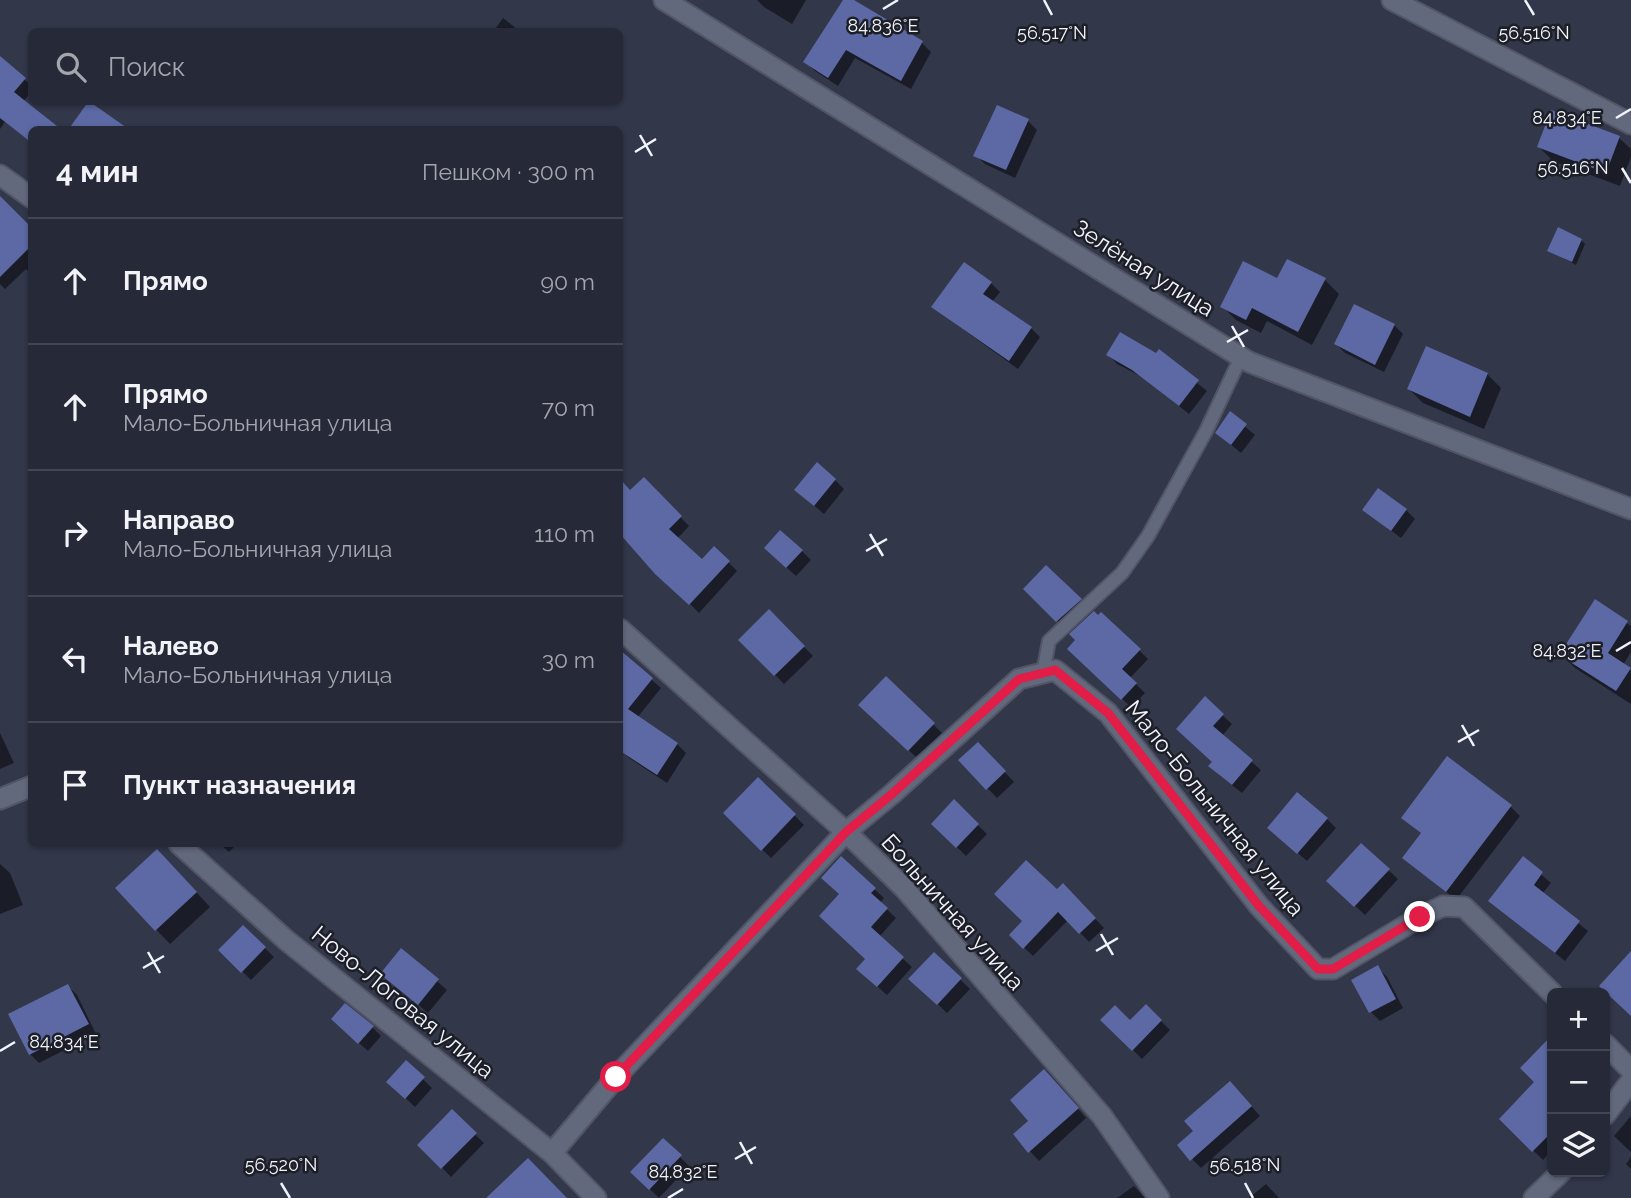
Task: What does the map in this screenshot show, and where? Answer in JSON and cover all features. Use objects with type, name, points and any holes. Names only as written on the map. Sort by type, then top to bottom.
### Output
[{"type":"street","name":"Зелёная улица","points":[[664,0],[1249,362],[1631,509]]},
{"type":"street","points":[[1392,0],[1631,124]]},
{"type":"street","points":[[0,175],[28,195]]},
{"type":"street","name":"Больничная улица","points":[[623,632],[846,832],[904,888],[1102,1116],[1159,1198]]},
{"type":"street","name":"Мало-Больничная улица","points":[[1043,673],[1055,670],[1108,713],[1259,906],[1318,969],[1333,969],[1443,906],[1464,907],[1547,988]]},
{"type":"street","points":[[552,1153],[616,1077],[846,832],[1019,679],[1043,673]]},
{"type":"street","points":[[0,799],[28,788]]},
{"type":"street","name":"Ново-Логовая улица","points":[[182,847],[286,940],[552,1153],[596,1198]]},
{"type":"street","points":[[1610,1049],[1631,1070]]},
{"type":"street","points":[[1606,1114],[1631,1082]]},
{"type":"street","points":[[1534,1198],[1556,1177]]},
{"type":"lane","points":[[1043,673],[1049,641],[1122,573],[1148,536],[1206,431],[1241,357]]},
{"type":"building","points":[[843,0],[854,0],[923,41],[901,81],[846,50],[828,78],[803,62]]},
{"type":"building","points":[[0,56],[26,78],[14,92],[57,126],[28,126],[28,140],[0,118]]},
{"type":"building","points":[[86,105],[94,105],[124,126],[71,126]]},
{"type":"building","points":[[997,105],[1029,119],[1006,170],[973,156]]},
{"type":"building","points":[[1551,110],[1620,136],[1606,173],[1537,147]]},
{"type":"building","points":[[0,196],[28,224],[28,249],[0,277]]},
{"type":"building","points":[[1558,227],[1582,239],[1572,262],[1547,251]]},
{"type":"building","points":[[1287,259],[1326,278],[1298,332],[1252,308],[1246,320],[1220,307],[1243,261],[1277,278]]},
{"type":"building","points":[[964,262],[992,282],[983,294],[1032,327],[1009,361],[931,307]]},
{"type":"building","points":[[1354,304],[1395,324],[1375,365],[1334,344]]},
{"type":"building","points":[[1120,332],[1156,353],[1159,349],[1199,380],[1179,406],[1132,370],[1106,355]]},
{"type":"building","points":[[1426,346],[1488,373],[1470,417],[1407,389]]},
{"type":"building","points":[[1230,411],[1247,424],[1231,445],[1215,433]]},
{"type":"building","points":[[817,462],[836,479],[814,506],[794,490]]},
{"type":"building","points":[[644,477],[682,516],[669,529],[702,559],[714,546],[730,561],[689,605],[655,574],[623,537],[623,482],[630,490]]},
{"type":"building","points":[[1378,488],[1407,509],[1391,531],[1362,510]]},
{"type":"building","points":[[780,530],[803,550],[786,568],[764,548]]},
{"type":"building","points":[[1046,565],[1082,599],[1056,622],[1023,589]]},
{"type":"building","points":[[1595,599],[1628,621],[1608,653],[1631,668],[1616,691],[1559,655]]},
{"type":"building","points":[[769,609],[805,646],[774,676],[738,640]]},
{"type":"building","points":[[1094,611],[1098,615],[1101,612],[1141,649],[1122,669],[1137,683],[1121,700],[1067,649],[1075,640],[1069,634]]},
{"type":"building","points":[[623,653],[653,678],[628,709],[678,743],[657,775],[623,753]]},
{"type":"building","points":[[886,676],[935,723],[908,751],[858,705]]},
{"type":"building","points":[[1205,696],[1224,714],[1213,726],[1253,760],[1232,785],[1208,766],[1212,762],[1176,729]]},
{"type":"building","points":[[978,742],[1006,771],[986,790],[958,760]]},
{"type":"building","points":[[1447,756],[1512,805],[1446,892],[1402,858],[1421,833],[1401,818]]},
{"type":"building","points":[[758,777],[796,814],[761,851],[723,813]]},
{"type":"building","points":[[1297,792],[1328,818],[1297,854],[1267,828]]},
{"type":"building","points":[[954,799],[979,824],[956,848],[931,824]]},
{"type":"building","points":[[1361,843],[1390,869],[1354,907],[1326,881]]},
{"type":"building","points":[[157,849],[197,892],[155,931],[115,888]]},
{"type":"building","points":[[841,856],[876,888],[871,893],[888,908],[871,927],[904,957],[877,987],[856,969],[865,959],[819,916],[839,894],[821,878]]},
{"type":"building","points":[[1523,856],[1543,872],[1534,885],[1580,921],[1555,953],[1488,901]]},
{"type":"building","points":[[1026,860],[1057,889],[1063,883],[1096,918],[1079,934],[1058,912],[1023,949],[1009,935],[1022,921],[994,894]]},
{"type":"building","points":[[243,925],[266,947],[241,973],[218,950]]},
{"type":"building","points":[[401,948],[439,979],[418,1005],[380,974]]},
{"type":"building","points":[[1631,951],[1631,1016],[1610,996],[1610,988],[1599,986]]},
{"type":"building","points":[[934,952],[962,978],[937,1005],[908,979]]},
{"type":"building","points":[[1378,965],[1396,999],[1369,1013],[1351,980]]},
{"type":"building","points":[[68,984],[89,1024],[29,1055],[8,1014]]},
{"type":"building","points":[[345,1003],[374,1026],[358,1044],[331,1019]]},
{"type":"building","points":[[1146,1004],[1162,1020],[1132,1051],[1100,1020],[1115,1005],[1130,1020]]},
{"type":"building","points":[[1547,1040],[1547,1137],[1532,1152],[1499,1119],[1534,1082],[1520,1068]]},
{"type":"building","points":[[406,1060],[425,1077],[405,1099],[386,1082]]},
{"type":"building","points":[[1044,1069],[1079,1108],[1028,1153],[1013,1134],[1028,1121],[1010,1100]]},
{"type":"building","points":[[1230,1081],[1252,1106],[1190,1161],[1177,1145],[1193,1131],[1184,1121]]},
{"type":"building","points":[[452,1109],[477,1133],[441,1169],[417,1145]]},
{"type":"building","points":[[663,1138],[682,1155],[649,1190],[630,1172]]},
{"type":"building","points":[[528,1158],[567,1198],[486,1198]]},
{"type":"route","points":[[616,1077],[846,832],[1019,679],[1055,670],[1108,713],[1259,906],[1318,969],[1333,969],[1420,917]]}]
